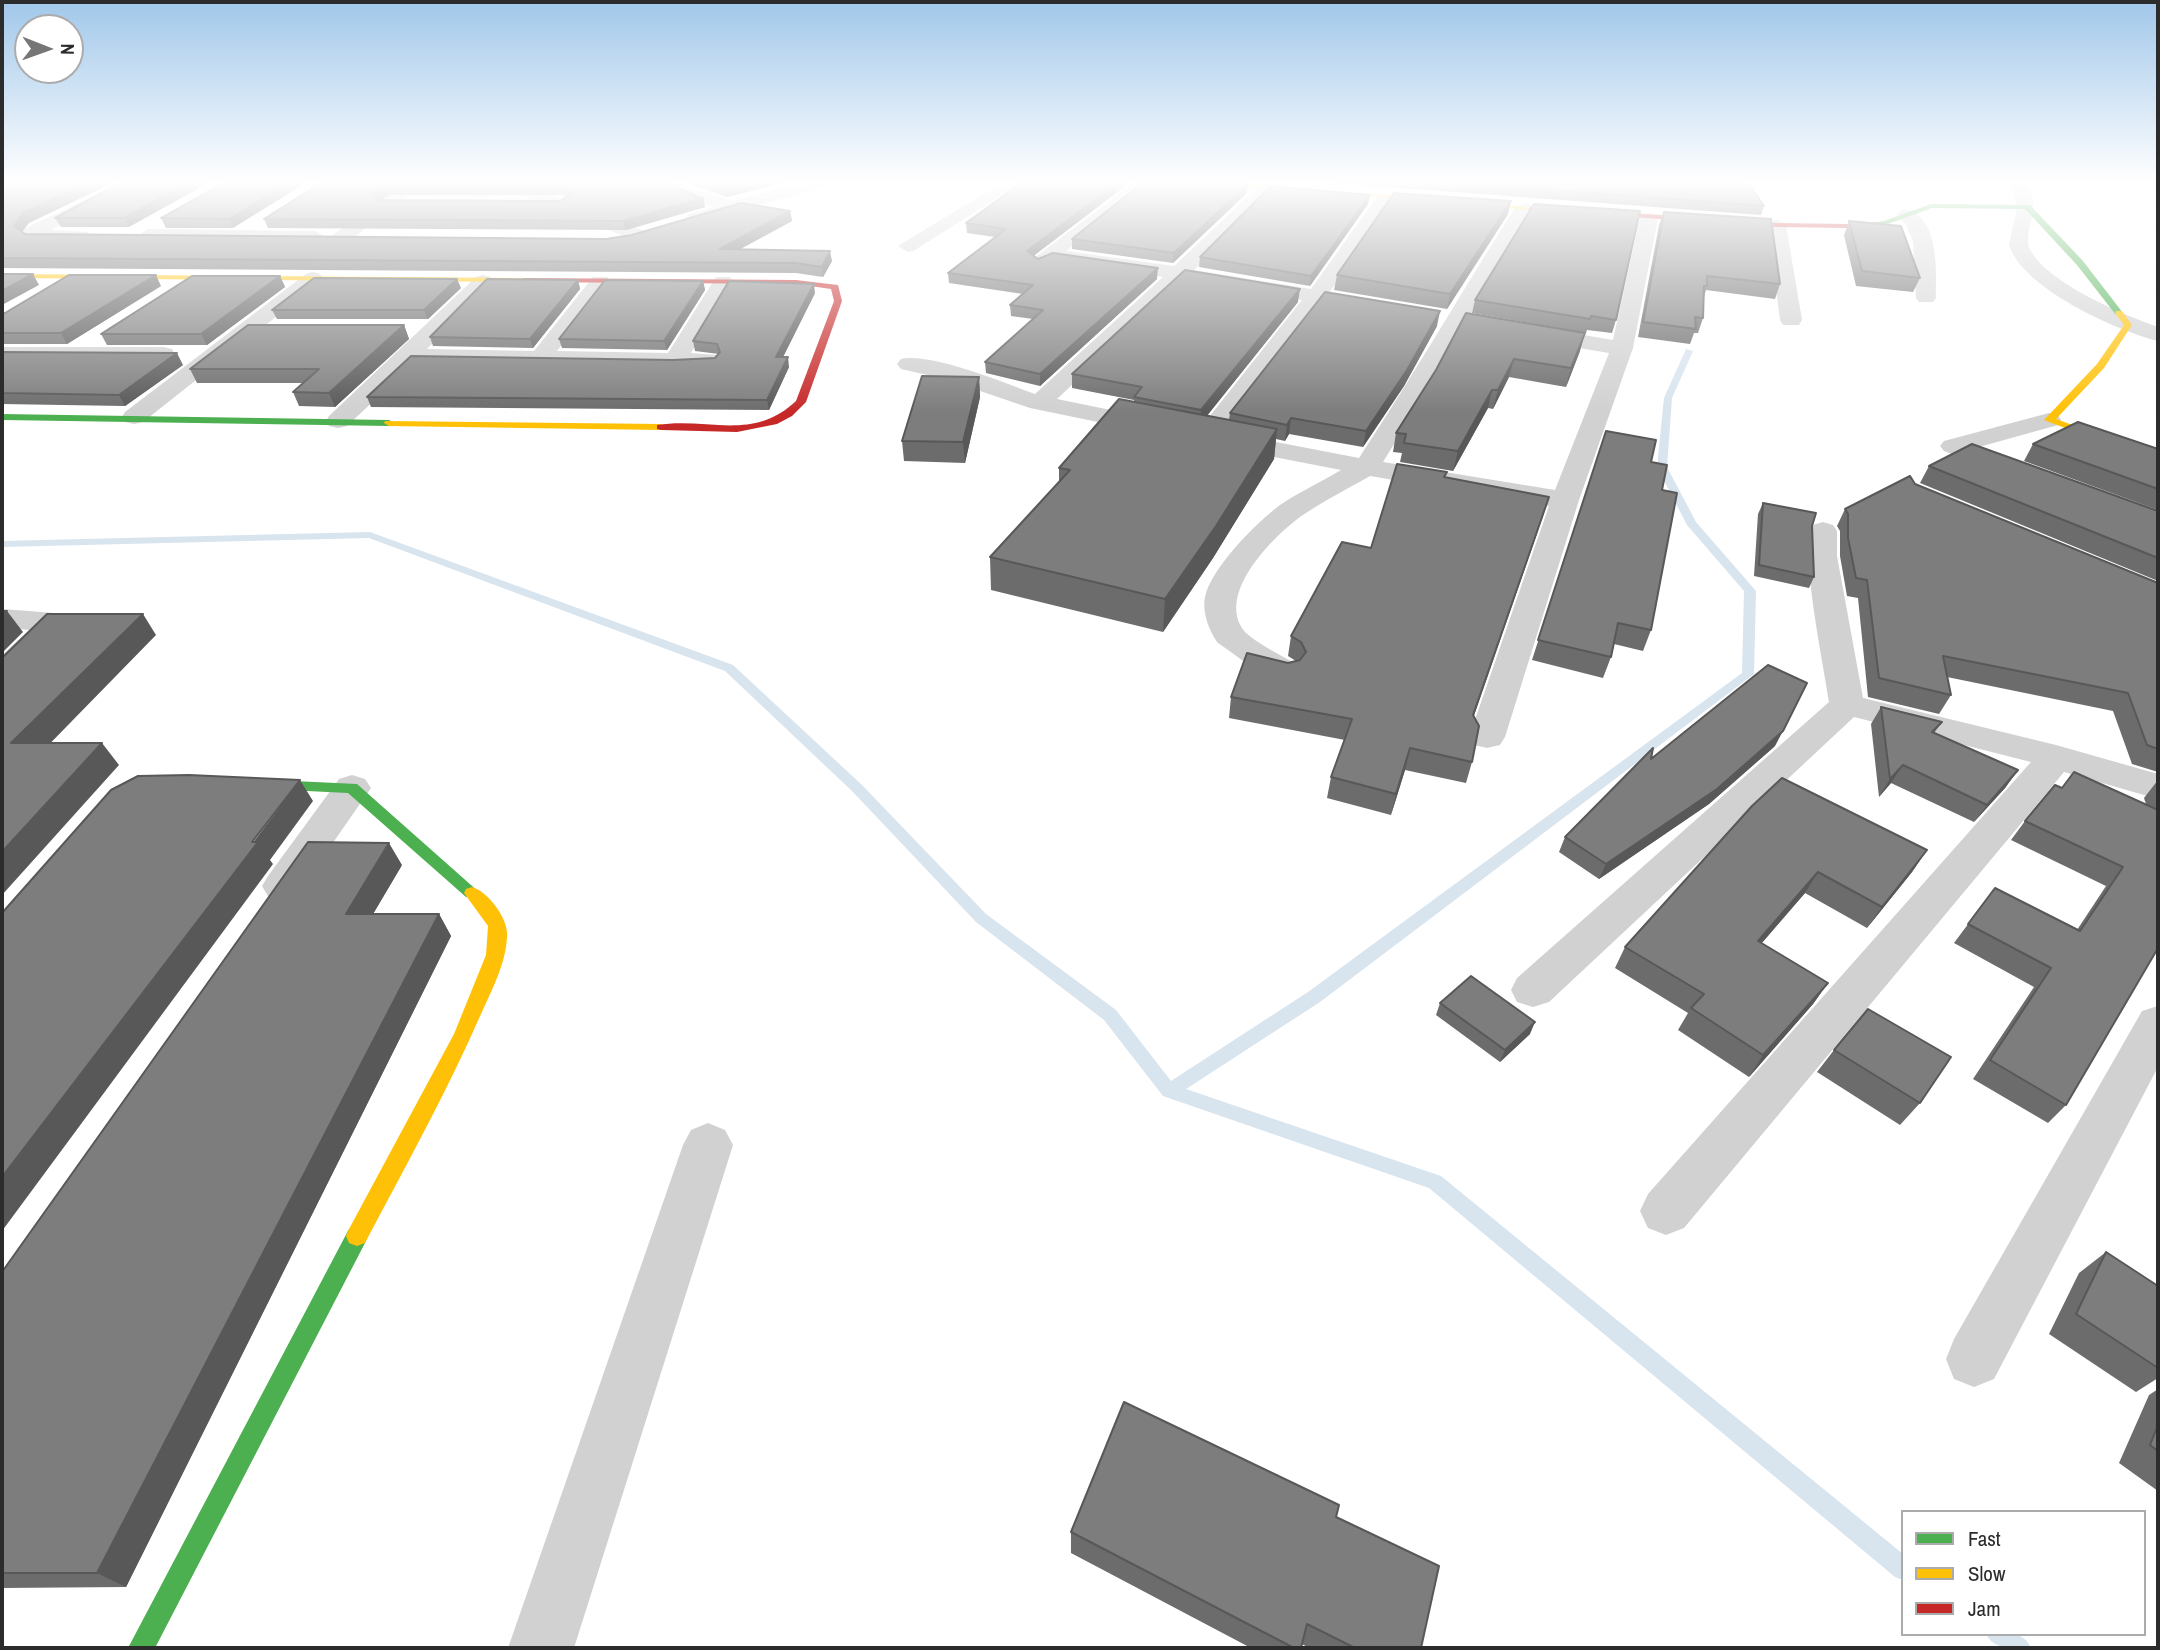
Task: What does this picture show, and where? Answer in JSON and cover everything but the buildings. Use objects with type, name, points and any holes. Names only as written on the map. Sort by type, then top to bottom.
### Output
[{"type":"street","points":[[1053,259],[1180,273],[1391,310]]},
{"type":"street","points":[[1039,403],[1194,259]]},
{"type":"street","points":[[1207,436],[1342,259]]},
{"type":"street","points":[[1284,671],[1229,636],[1222,619],[1220,597],[1242,558],[1289,512],[1366,467],[1418,387],[1454,320],[1492,259]]},
{"type":"street","points":[[1487,737],[1565,500],[1622,348],[1640,259]]},
{"type":"street","points":[[1782,259],[1791,320]]},
{"type":"street","points":[[1924,259],[1926,298]]},
{"type":"street","points":[[2027,259],[2066,290],[2128,325],[2158,334]]},
{"type":"street","points":[[2077,259],[2104,290],[2128,325]]},
{"type":"street","points":[[2,276],[817,283],[835,287],[838,301],[801,402],[794,414],[782,423],[769,426],[717,428],[2,416]]},
{"type":"street","points":[[35,297],[68,278]]},
{"type":"street","points":[[157,300],[192,278]]},
{"type":"street","points":[[134,417],[313,278]]},
{"type":"street","points":[[338,421],[483,281]]},
{"type":"street","points":[[541,358],[600,281]]},
{"type":"street","points":[[675,360],[723,281]]},
{"type":"street","points":[[1429,316],[1480,325]]},
{"type":"street","points":[[2030,475],[1953,446],[2049,420],[2101,366],[2128,325]]},
{"type":"street","points":[[247,329],[287,329]]},
{"type":"street","points":[[407,329],[434,329]]},
{"type":"street","points":[[1506,329],[1622,348]]},
{"type":"street","points":[[76,352],[111,330]]},
{"type":"street","points":[[2,354],[76,352],[211,355]]},
{"type":"street","points":[[408,356],[709,360]]},
{"type":"street","points":[[909,364],[951,373],[1039,403],[1366,467],[1565,500]]},
{"type":"street","points":[[2049,420],[2158,460]]},
{"type":"street","points":[[1823,531],[1822,556],[1847,705]]},
{"type":"street","points":[[2,618],[43,620],[45,632],[2,673]]},
{"type":"street","points":[[1847,705],[2056,757],[2158,787]]},
{"type":"street","points":[[1533,990],[1847,705]]},
{"type":"street","points":[[1667,1211],[2056,757]]},
{"type":"street","points":[[141,1648],[468,1023],[492,967],[498,933],[486,906],[352,788],[233,783]]},
{"type":"street","points":[[257,922],[352,788]]},
{"type":"street","points":[[1974,1359],[2158,1024]]},
{"type":"street","points":[[541,1648],[708,1145]]},
{"type":"waterway","points":[[1169,1091],[1314,997],[1748,674],[1750,591],[1691,523],[1662,467],[1668,398],[1689,351]]},
{"type":"waterway","points":[[2,544],[370,535],[729,668],[857,788],[981,918],[1110,1015],[1169,1091]]},
{"type":"waterway","points":[[1169,1091],[1435,1182],[1901,1567]]},
{"type":"waterway","points":[[2001,1636],[2019,1648]]},
{"type":"traffic: fast","points":[[2076,259],[2119,313]]},
{"type":"traffic: fast","points":[[2,417],[389,423]]},
{"type":"traffic: fast","points":[[251,784],[352,788],[472,893]]},
{"type":"traffic: fast","points":[[141,1648],[357,1236]]},
{"type":"traffic: slow","points":[[2,276],[526,280]]},
{"type":"traffic: slow","points":[[2119,313],[2128,325],[2101,366],[2049,420],[2158,460]]},
{"type":"traffic: slow","points":[[389,423],[661,427]]},
{"type":"traffic: slow","points":[[357,1236],[463,1034],[495,955],[498,932],[496,926],[488,911],[472,893]]},
{"type":"traffic: jam","points":[[526,280],[796,282],[835,287],[838,301],[801,402],[788,414],[773,422],[737,429],[661,427]]}]
